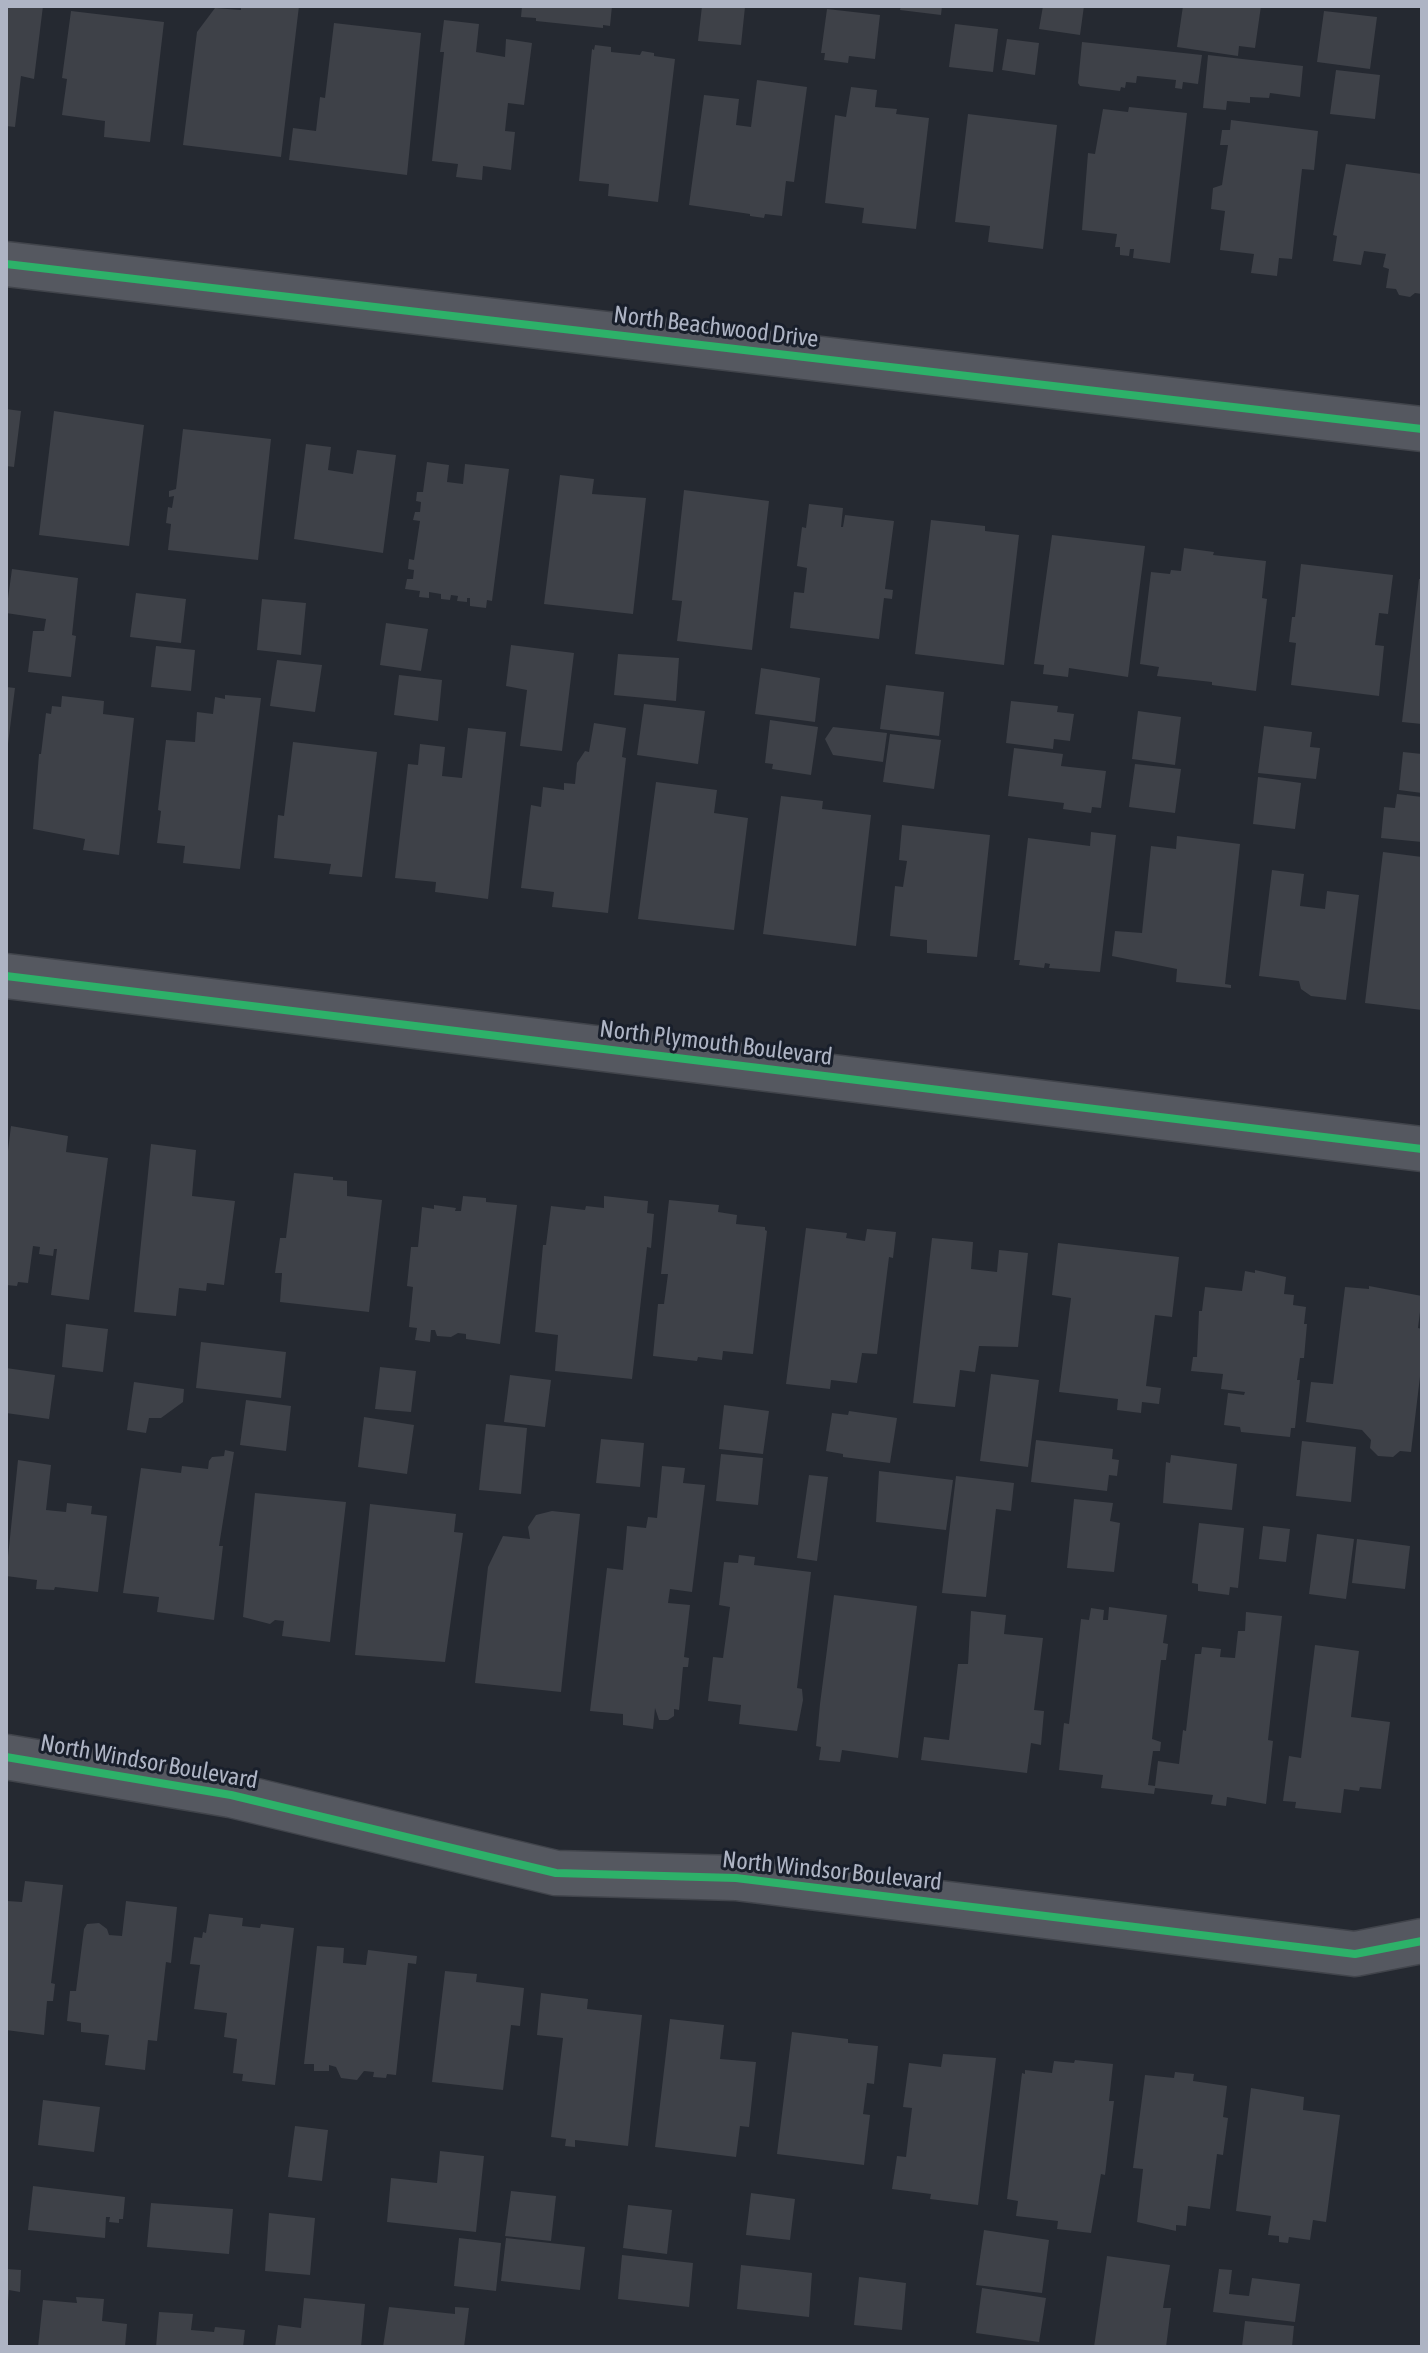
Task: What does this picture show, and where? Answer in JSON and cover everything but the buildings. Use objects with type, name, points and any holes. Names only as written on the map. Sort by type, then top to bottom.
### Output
[{"type":"street","name":"North Beachwood Drive","points":[[6,264],[1422,429]]},
{"type":"street","name":"North Plymouth Boulevard","points":[[6,976],[1422,1149]]},
{"type":"street","name":"North Windsor Boulevard","points":[[6,1757],[231,1795],[556,1873],[736,1878],[1355,1954],[1422,1941]]},
{"type":"cycle path","points":[[6,264],[1422,429]]},
{"type":"cycle path","points":[[6,976],[1422,1149]]},
{"type":"cycle path","points":[[6,1757],[231,1795],[556,1873],[736,1878],[1355,1954],[1422,1941]]}]
